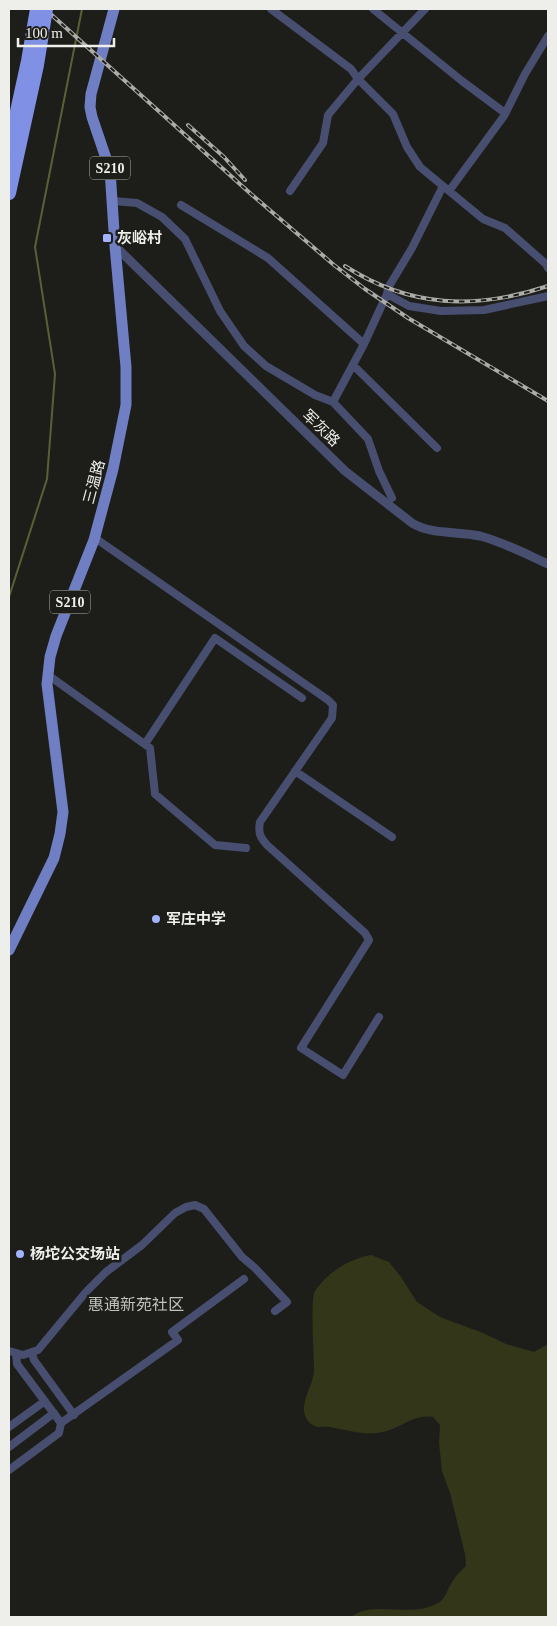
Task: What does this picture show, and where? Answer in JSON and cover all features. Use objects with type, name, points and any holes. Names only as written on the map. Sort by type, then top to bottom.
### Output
[{"type":"highway","points":[[9,148],[37,9]]},
{"type":"highway","points":[[9,193],[37,65],[46,9]]},
{"type":"main road","name":"三温路","points":[[9,950],[54,858],[60,834],[63,812],[49,703],[48,675],[50,657],[56,636],[95,538],[114,469],[126,405],[126,367],[110,170],[90,107],[91,94],[114,9]]},
{"type":"street","points":[[271,9],[352,69],[358,79],[393,114],[407,148],[420,167],[483,218],[505,228],[546,264],[548,268]]},
{"type":"street","points":[[373,9],[462,82],[506,114]]},
{"type":"street","points":[[290,191],[323,143],[328,115],[358,79],[425,9]]},
{"type":"street","points":[[333,402],[364,344],[388,288],[446,188],[506,114],[525,74],[548,36]]},
{"type":"street","points":[[113,201],[137,203],[162,217],[185,239],[220,311],[244,346],[266,366],[315,396],[333,402],[368,439],[379,471],[392,498]]},
{"type":"street","points":[[181,205],[268,258],[364,344]]},
{"type":"street","name":"军灰路","points":[[115,246],[345,471],[412,523],[421,528],[482,537],[548,564]]},
{"type":"street","points":[[387,294],[409,306],[441,311],[484,310],[548,296]]},
{"type":"street","points":[[353,365],[437,448]]},
{"type":"street","points":[[95,538],[333,705],[332,718],[260,822],[258,830],[267,845],[365,933],[369,940],[301,1048],[343,1075],[379,1017]]},
{"type":"street","points":[[145,744],[215,638],[302,698]]},
{"type":"street","points":[[48,675],[150,748],[155,794],[215,845],[246,848]]},
{"type":"street","points":[[295,771],[392,837]]},
{"type":"street","points":[[13,1352],[23,1355],[38,1350],[81,1298],[106,1272],[142,1245],[175,1214],[186,1207],[195,1206],[204,1209],[242,1257],[256,1268],[287,1302],[275,1311]]},
{"type":"street","points":[[61,1423],[178,1340],[172,1332],[244,1279]]},
{"type":"street","points":[[9,1470],[59,1433],[61,1423],[17,1364],[13,1352]]},
{"type":"street","points":[[32,1353],[34,1360],[74,1415]]},
{"type":"street","points":[[9,1427],[45,1401]]},
{"type":"street","points":[[9,1447],[54,1413]]},
{"type":"green space","points":[[371,1255],[389,1262],[417,1302],[440,1317],[506,1344],[534,1352],[548,1344],[548,1617],[351,1617],[370,1609],[417,1609],[438,1603],[466,1566],[465,1554],[450,1493],[442,1471],[439,1443],[440,1425],[433,1417],[420,1417],[380,1433],[317,1427],[306,1418],[304,1405],[314,1373],[312,1316],[315,1291],[326,1278],[340,1267]]},
{"type":"waterway","points":[[9,597],[47,479],[55,374],[35,247],[82,9]]},
{"type":"railway","points":[[45,9],[251,194],[334,265],[408,318],[548,401]]},
{"type":"railway","points":[[188,125],[224,157],[245,180]]},
{"type":"railway","points":[[345,266],[369,280],[394,290],[444,301],[495,299],[548,286]]},
{"type":"place","name":"灰峪村","points":[[107,238]]},
{"type":"place","name":"军庄中学","points":[[156,919]]},
{"type":"place","name":"杨坨公交场站","points":[[20,1254]]},
{"type":"district","name":"惠通新苑社区","points":[[136,1304]]}]
